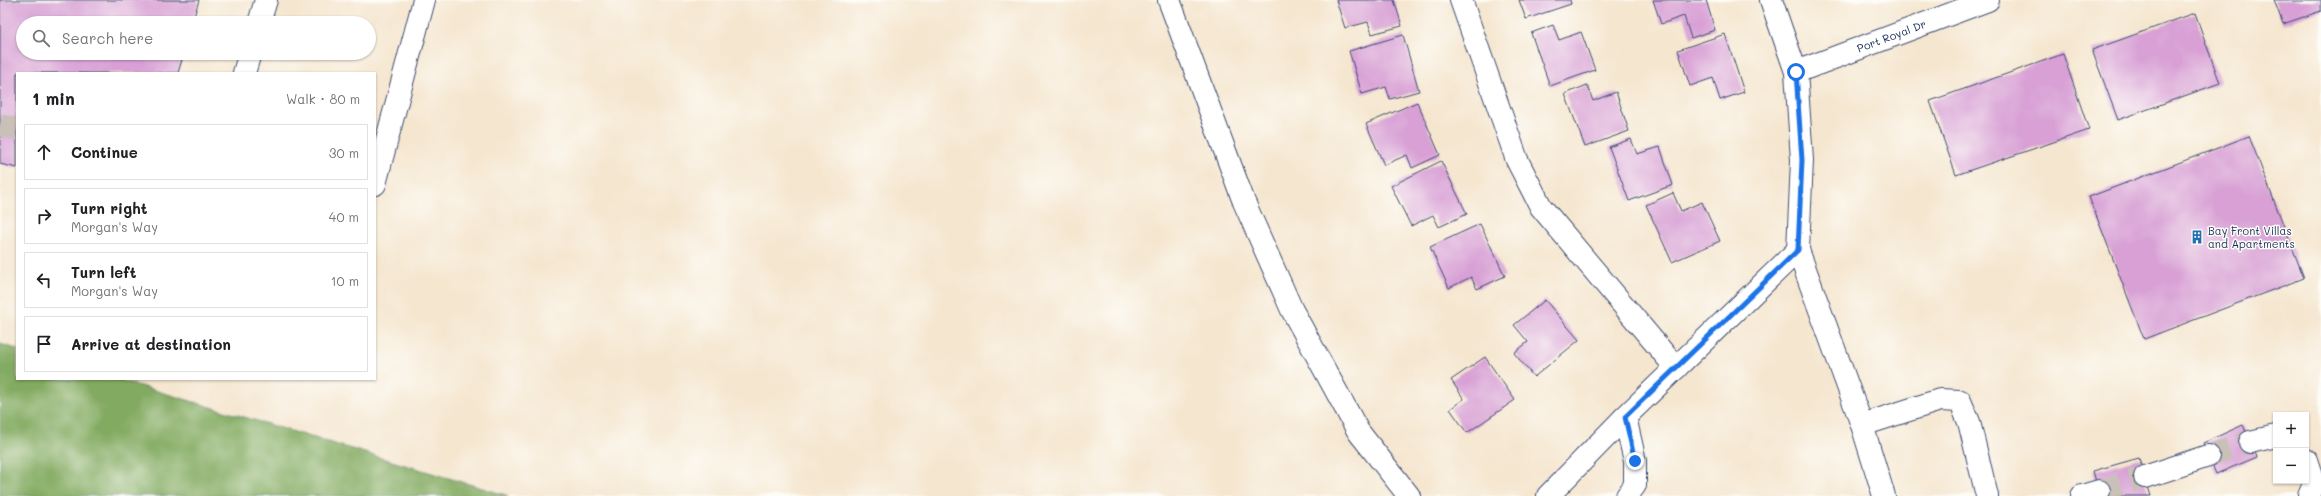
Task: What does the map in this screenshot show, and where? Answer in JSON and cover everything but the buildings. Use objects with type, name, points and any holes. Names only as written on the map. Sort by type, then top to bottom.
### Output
[{"type":"street","points":[[261,16],[266,0]]},
{"type":"street","points":[[376,180],[424,0]]},
{"type":"street","points":[[1169,0],[1244,202],[1292,310],[1358,431],[1409,496]]},
{"type":"street","points":[[1461,0],[1517,160],[1541,207],[1676,368]]},
{"type":"street","points":[[1771,0],[1796,72],[1802,160],[1798,250],[1862,425],[1884,496]]},
{"type":"street","name":"Port Royal Dr","points":[[1796,72],[1988,0]]},
{"type":"street","points":[[244,72],[248,60]]},
{"type":"street","points":[[1548,496],[1625,417],[1798,250]]},
{"type":"street","points":[[1862,425],[1940,400],[1960,401],[1969,422],[1987,496]]},
{"type":"street","points":[[1625,417],[1635,461],[1636,485],[1627,496]]},
{"type":"street","points":[[2250,442],[2273,437]]},
{"type":"street","points":[[2145,477],[2208,456]]},
{"type":"street","points":[[2309,469],[2314,484],[2309,496]]},
{"type":"green space","points":[[0,344],[16,349],[16,380],[120,380],[509,496],[0,496]]},
{"type":"tunnel","points":[[0,125],[16,129]]},
{"type":"tunnel","points":[[2208,456],[2250,442]]},
{"type":"tunnel","points":[[2099,491],[2145,477]]},
{"type":"place","name":"Bay Front Villas and Apartments","points":[[2197,237]]},
{"type":"route","points":[[1635,461],[1625,417],[1798,250],[1802,160],[1796,72]]}]
